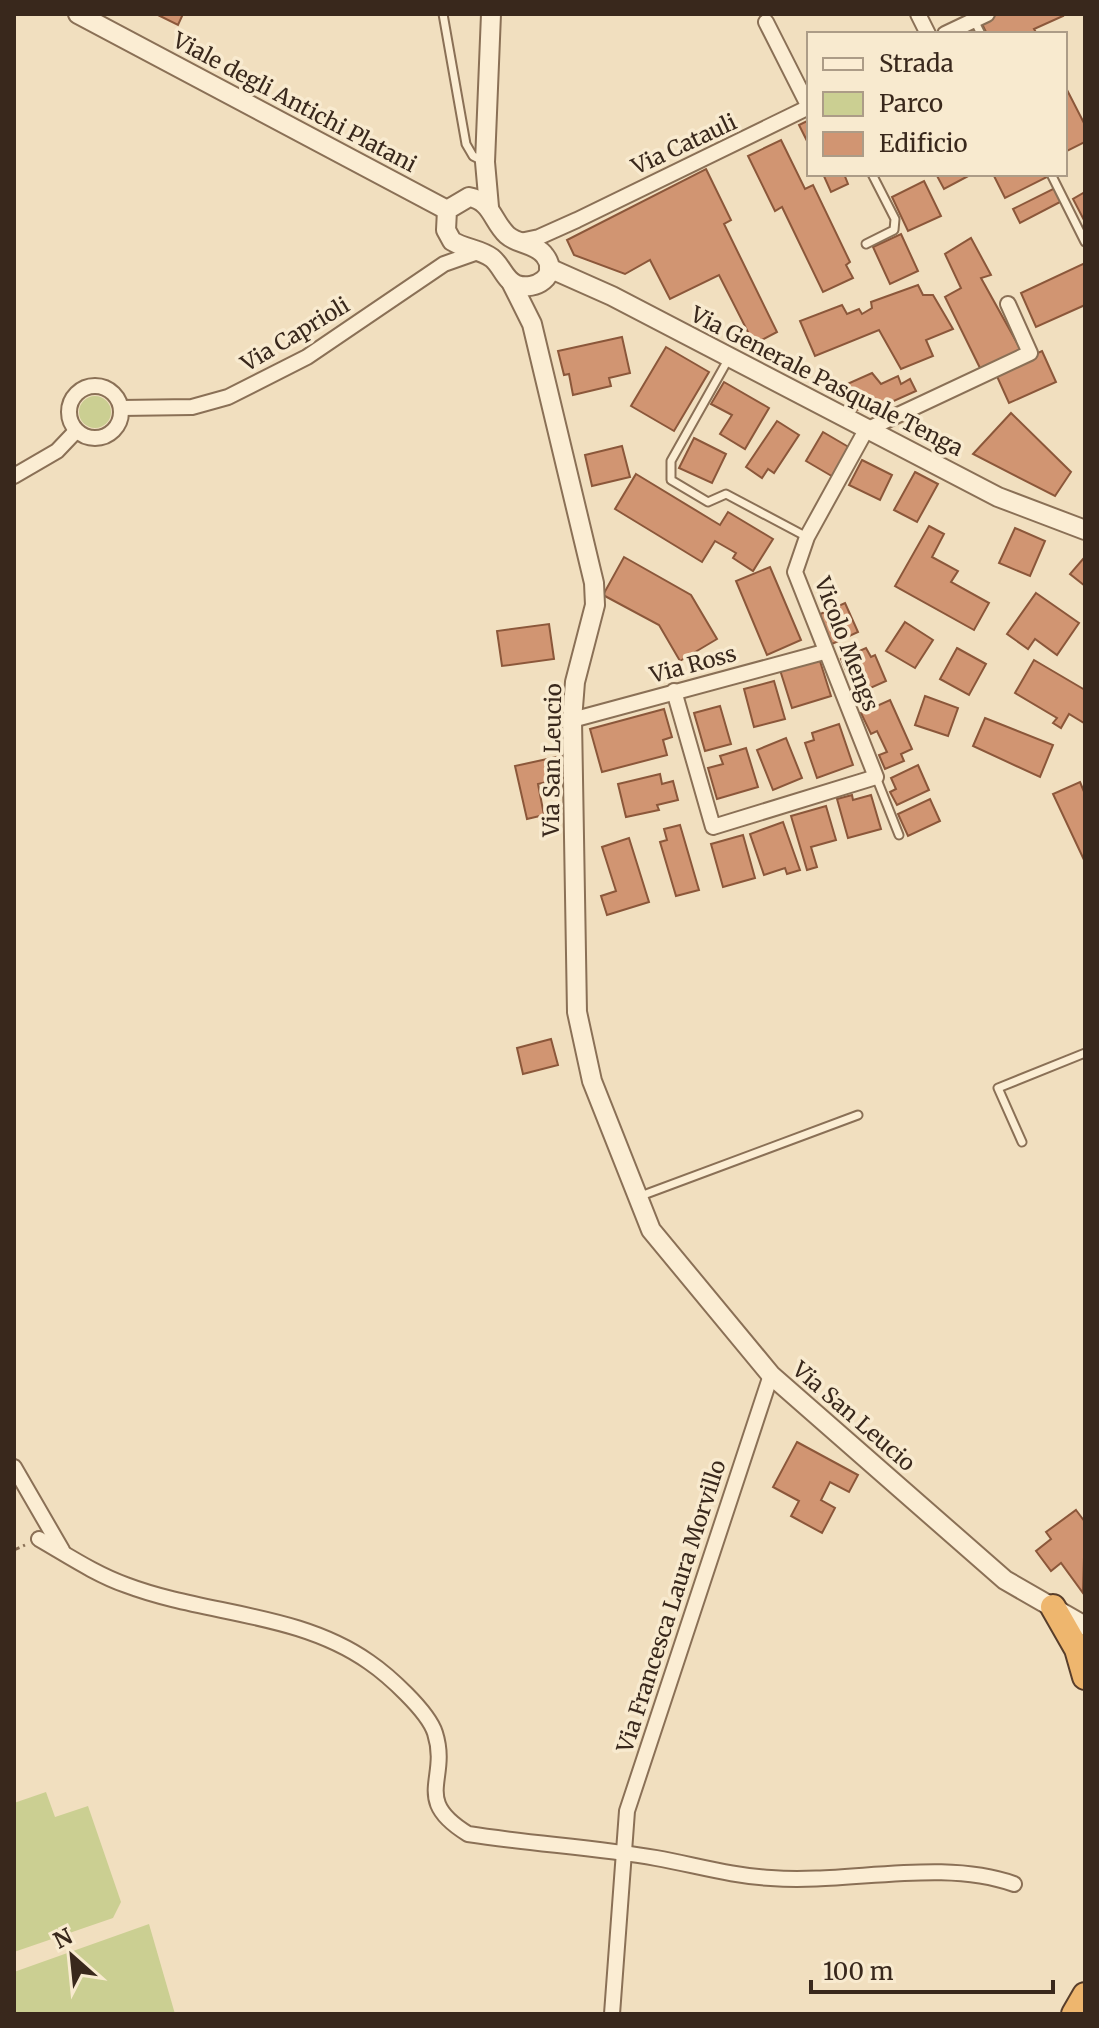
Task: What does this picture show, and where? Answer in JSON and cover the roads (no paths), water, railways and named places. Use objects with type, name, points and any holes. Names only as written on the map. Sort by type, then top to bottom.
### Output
[{"type":"highway","points":[[1053,1607],[1077,1649],[1085,1677]]},
{"type":"highway","points":[[1074,2014],[1085,1995]]},
{"type":"street","name":"Viale degli Antichi Platani","points":[[78,14],[453,205],[476,198],[489,207]]},
{"type":"street","points":[[491,14],[485,162],[489,207],[501,229],[516,241]]},
{"type":"street","points":[[918,14],[927,32]]},
{"type":"street","points":[[766,22],[807,103]]},
{"type":"street","points":[[951,32],[980,23]]},
{"type":"street","name":"Via Catauli","points":[[516,241],[539,237],[577,220],[807,108]]},
{"type":"street","points":[[480,251],[452,241],[446,230],[453,205],[485,162]]},
{"type":"street","name":"Via Catauli","points":[[547,262],[559,234],[577,220]]},
{"type":"street","name":"Via Caprioli","points":[[433,272],[452,241]]},
{"type":"street","name":"Via Generale Pasquale Tenga","points":[[516,241],[538,249],[547,262],[866,430],[998,497],[1085,530]]},
{"type":"street","name":"Via Caprioli","points":[[121,408],[192,407],[228,397],[307,357],[457,257],[480,251]]},
{"type":"street","name":"Via San Leucio","points":[[480,251],[500,265],[532,324],[594,583],[595,605],[575,682],[572,720],[577,1012],[592,1081],[636,1198],[651,1230],[771,1375],[1005,1580],[1085,1626]]},
{"type":"street","points":[[511,282],[537,286],[544,281],[547,262]]},
{"type":"street","name":"Via San Leucio","points":[[532,324],[537,286]]},
{"type":"street","points":[[866,430],[1030,353],[1008,304]]},
{"type":"street","points":[[94,386],[109,390],[121,408],[118,424],[107,436],[91,438],[76,431],[68,409],[80,390],[94,386]]},
{"type":"street","name":"Vicolo Mengs","points":[[866,430],[807,537],[795,572],[824,652],[876,777]]},
{"type":"street","points":[[14,476],[57,451],[76,431]]},
{"type":"street","name":"Via Ross","points":[[572,720],[824,652]]},
{"type":"street","points":[[674,691],[713,827],[876,777]]},
{"type":"street","name":"Via Francesca Laura Morvillo","points":[[624,1854],[627,1811],[771,1375]]},
{"type":"street","points":[[14,1467],[63,1552]]},
{"type":"street","points":[[39,1539],[126,1585],[240,1612],[327,1638],[369,1662],[409,1700],[435,1733],[437,1806],[445,1820],[468,1834],[624,1854],[769,1878],[841,1880],[934,1873],[992,1876],[1014,1884]]},
{"type":"street","points":[[612,2014],[624,1854]]},
{"type":"lane","points":[[443,14],[466,144],[473,156],[485,162]]},
{"type":"lane","points":[[866,244],[894,230],[895,219],[873,176]]},
{"type":"lane","points":[[1052,176],[1085,242]]},
{"type":"lane","points":[[729,358],[671,461],[671,480],[708,502],[726,494],[807,537]]},
{"type":"lane","name":"Vicolo Mengs","points":[[876,777],[899,835]]},
{"type":"lane","points":[[1022,1142],[998,1088],[1085,1053]]},
{"type":"lane","points":[[636,1198],[858,1115]]}]
